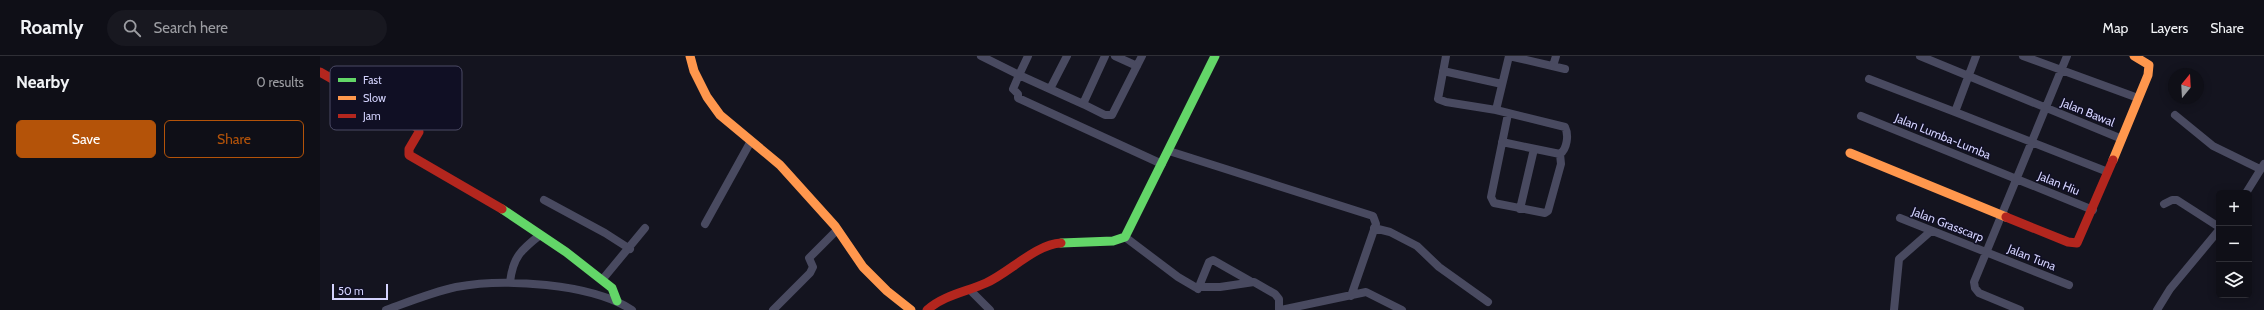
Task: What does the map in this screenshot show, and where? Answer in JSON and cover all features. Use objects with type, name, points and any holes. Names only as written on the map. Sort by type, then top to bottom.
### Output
[{"type":"street","points":[[690,56],[694,71],[707,97],[720,115],[780,165],[798,187],[820,208],[863,267],[887,291],[911,310]]},
{"type":"street","points":[[981,56],[1050,90],[1106,115],[1112,115],[1142,56]]},
{"type":"street","points":[[1028,56],[1013,89],[1018,94],[1017,98],[1162,164]]},
{"type":"street","points":[[1050,90],[1067,56]]},
{"type":"street","points":[[1083,104],[1105,56]]},
{"type":"street","points":[[1114,56],[1137,66]]},
{"type":"street","points":[[927,310],[937,303],[970,290],[1013,269],[1052,244],[1113,241],[1125,237],[1215,56]]},
{"type":"street","points":[[1446,56],[1438,99],[1446,102],[1496,110],[1565,127],[1567,134],[1565,149],[1560,154]]},
{"type":"street","points":[[1496,110],[1509,56],[1564,69]]},
{"type":"street","points":[[1553,66],[1556,56]]},
{"type":"street","name":"Jalan Bawal","points":[[1920,56],[2122,139]]},
{"type":"street","points":[[1955,112],[1976,56]]},
{"type":"street","points":[[2023,56],[2138,98]]},
{"type":"street","points":[[2020,310],[1979,293],[1975,288],[1974,282],[2067,56]]},
{"type":"street","points":[[1850,153],[2073,244],[2080,240],[2148,75],[2149,65],[2134,56]]},
{"type":"street","points":[[1443,71],[1502,84]]},
{"type":"street","points":[[320,72],[330,78]]},
{"type":"street","points":[[1869,79],[2108,172]]},
{"type":"street","points":[[1508,114],[1491,199],[1494,203],[1542,214],[1548,211],[1561,164],[1560,154]]},
{"type":"street","points":[[2175,115],[2213,146],[2262,166],[2248,190]]},
{"type":"street","name":"Jalan Lumba-Lumba","points":[[1861,116],[2017,179]]},
{"type":"street","points":[[418,130],[419,132],[409,149],[409,155],[492,202],[540,234],[614,290],[617,301]]},
{"type":"street","points":[[705,224],[751,142]]},
{"type":"street","points":[[1502,142],[1560,154]]},
{"type":"street","points":[[1520,209],[1534,149]]},
{"type":"street","points":[[1169,151],[1361,212],[1375,218],[1374,228],[1351,296]]},
{"type":"street","name":"Jalan Hiu","points":[[2017,179],[2093,210]]},
{"type":"street","points":[[544,200],[605,232],[630,249]]},
{"type":"street","points":[[2164,204],[2172,200],[2177,200],[2216,227]]},
{"type":"street","name":"Jalan Grasscarp","points":[[1900,218],[1987,252]]},
{"type":"street","points":[[602,280],[630,249],[645,228]]},
{"type":"street","points":[[1374,228],[1390,232],[1418,246],[1435,263],[1488,302]]},
{"type":"street","points":[[773,310],[810,273],[813,267],[809,258],[837,230]]},
{"type":"street","points":[[1894,310],[1899,259],[1931,231]]},
{"type":"street","points":[[2156,310],[2170,289],[2216,233]]},
{"type":"street","points":[[510,282],[512,264],[516,257],[540,234]]},
{"type":"street","points":[[1125,237],[1178,277],[1198,289],[1250,281]]},
{"type":"street","name":"Jalan Tuna","points":[[1987,252],[2069,285]]},
{"type":"street","points":[[1198,289],[1209,262],[1213,260],[1250,281],[1262,285],[1275,294],[1279,299],[1280,310],[1368,292],[1402,310]]},
{"type":"street","points":[[386,310],[455,287],[510,282],[585,291],[617,301],[631,310]]},
{"type":"street","points":[[970,290],[990,310]]},
{"type":"street","points":[[1310,304],[1319,310]]},
{"type":"traffic: fast","points":[[1061,243],[1113,241],[1125,237],[1215,56]]},
{"type":"traffic: fast","points":[[502,209],[566,252],[612,288],[617,301]]},
{"type":"traffic: slow","points":[[690,56],[694,71],[707,97],[720,115],[780,165],[835,226],[863,267],[887,291],[911,310]]},
{"type":"traffic: slow","points":[[2113,160],[2148,75],[2149,65],[2134,56]]},
{"type":"traffic: slow","points":[[1850,153],[2006,217]]},
{"type":"traffic: jam","points":[[320,72],[330,78]]},
{"type":"traffic: jam","points":[[418,130],[419,132],[409,149],[409,155],[502,209]]},
{"type":"traffic: jam","points":[[2006,217],[2068,242],[2077,243],[2113,160]]},
{"type":"traffic: jam","points":[[927,310],[948,297],[986,283],[1032,253],[1042,248],[1061,243]]}]
